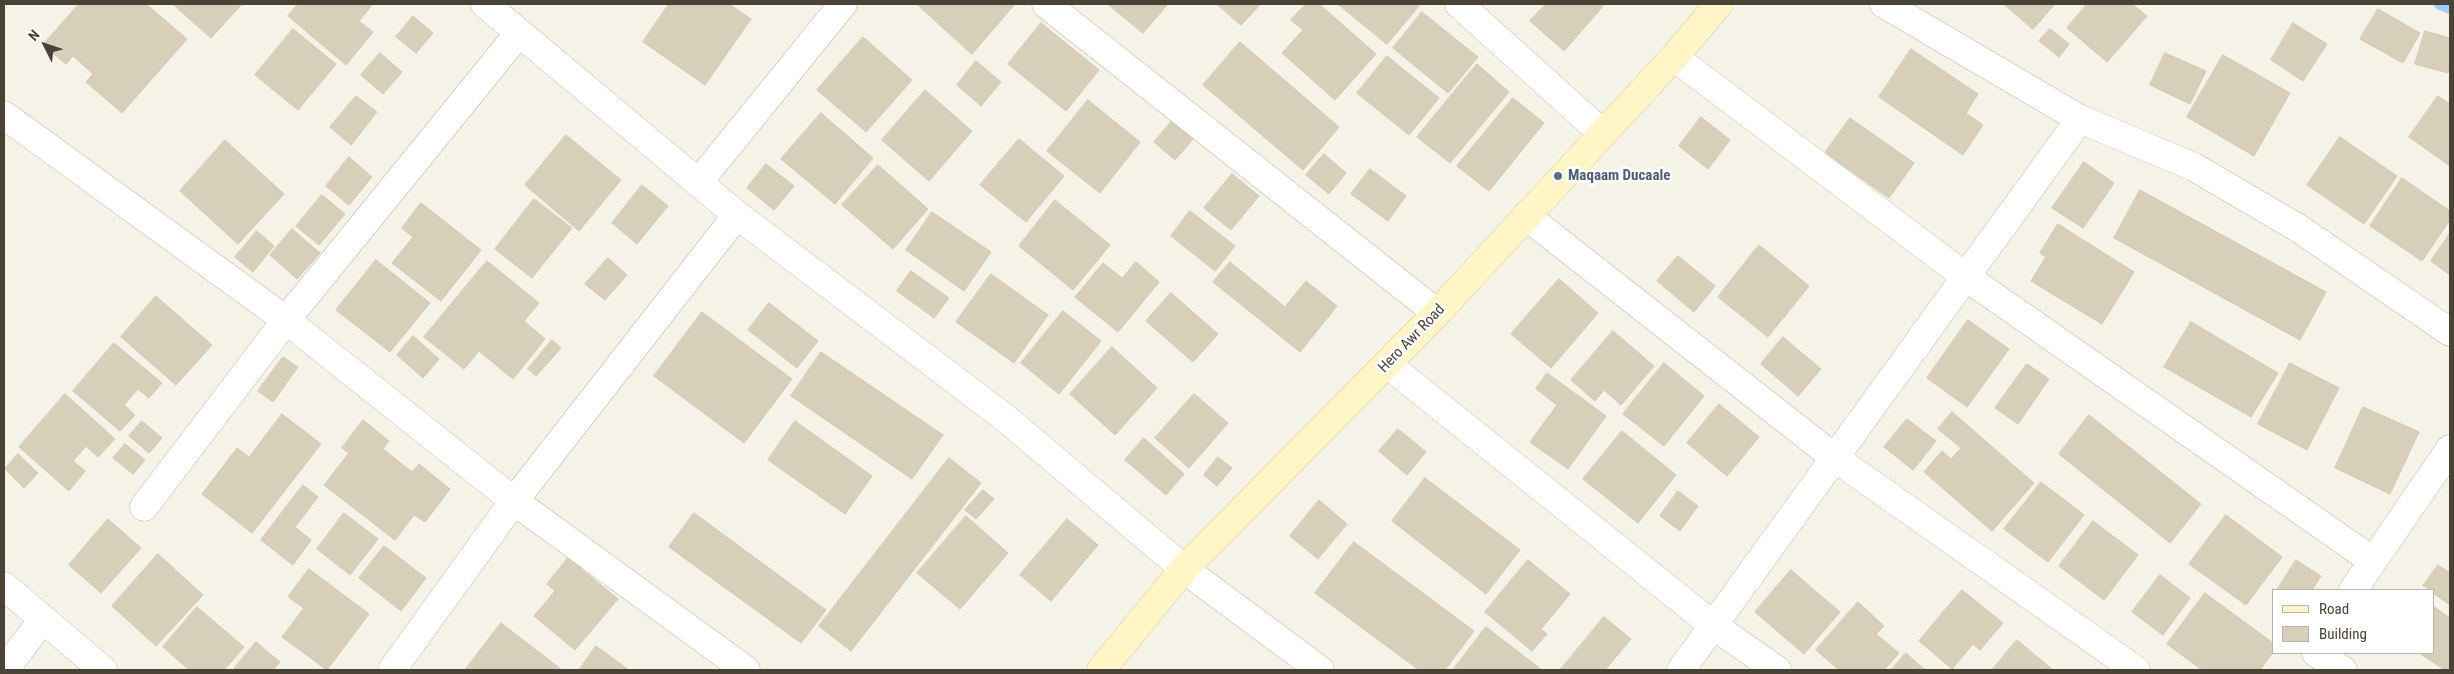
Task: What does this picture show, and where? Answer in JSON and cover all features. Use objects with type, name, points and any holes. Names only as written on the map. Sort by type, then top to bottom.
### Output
[{"type":"main road","name":"Hero Awr Road","points":[[1101,670],[1184,569],[1437,314],[1674,57],[1719,4]]},
{"type":"street","points":[[487,4],[519,33],[738,215],[1004,417],[1184,569],[1320,670]]},
{"type":"street","points":[[698,183],[843,4]]},
{"type":"street","points":[[1046,4],[1437,314]]},
{"type":"street","points":[[1459,4],[1602,133]]},
{"type":"street","points":[[1884,4],[2080,119],[2194,167],[2298,228],[2450,332]]},
{"type":"street","points":[[144,507],[286,320],[519,33]]},
{"type":"street","points":[[1674,57],[1966,277],[2373,561]]},
{"type":"street","points":[[4,115],[286,320],[514,500],[746,670]]},
{"type":"street","points":[[1681,670],[2080,119]]},
{"type":"street","points":[[392,670],[514,500],[738,215]]},
{"type":"street","points":[[1526,216],[1835,458],[2136,670]]},
{"type":"street","points":[[1387,364],[1714,626],[1777,670]]},
{"type":"street","points":[[2354,589],[2450,449]]},
{"type":"street","points":[[4,586],[103,670]]},
{"type":"street","points":[[5,670],[43,620]]},
{"type":"street","points":[[2300,670],[2310,654]]},
{"type":"street","points":[[2318,654],[2343,670]]},
{"type":"building","points":[[79,4],[146,4],[187,39],[122,113],[86,82],[93,74],[73,56],[66,64],[43,45]]},
{"type":"building","points":[[173,4],[242,4],[211,38]]},
{"type":"building","points":[[298,4],[373,4],[359,21],[373,32],[346,65],[288,16]]},
{"type":"building","points":[[669,4],[729,4],[751,19],[705,85],[643,42]]},
{"type":"building","points":[[917,4],[1015,4],[972,54]]},
{"type":"building","points":[[1108,4],[1168,4],[1143,33]]},
{"type":"building","points":[[1217,4],[1261,4],[1241,25]]},
{"type":"building","points":[[1306,4],[1319,4],[1376,54],[1335,100],[1282,53],[1303,30],[1291,20]]},
{"type":"building","points":[[1338,4],[1416,4],[1419,6],[1387,44]]},
{"type":"building","points":[[1546,4],[1605,4],[1564,51],[1530,21]]},
{"type":"building","points":[[2004,4],[2055,4],[2033,29]]},
{"type":"building","points":[[2087,4],[2132,4],[2147,16],[2107,62],[2067,28]]},
{"type":"building","points":[[2378,9],[2420,33],[2403,63],[2360,39]]},
{"type":"building","points":[[1422,12],[1478,57],[1448,93],[1393,48]]},
{"type":"building","points":[[413,16],[433,33],[416,53],[396,37]]},
{"type":"building","points":[[1041,23],[1099,70],[1066,111],[1008,64]]},
{"type":"building","points":[[2293,23],[2327,44],[2303,81],[2271,60]]},
{"type":"building","points":[[293,29],[336,64],[298,110],[255,75]]},
{"type":"building","points":[[2050,29],[2069,44],[2059,57],[2039,41]]},
{"type":"building","points":[[2425,31],[2450,38],[2450,65],[2448,73],[2415,64]]},
{"type":"building","points":[[863,37],[912,80],[866,132],[817,90]]},
{"type":"building","points":[[1240,42],[1339,127],[1303,170],[1203,85]]},
{"type":"building","points":[[1911,49],[1978,94],[1966,113],[1983,125],[1963,155],[1879,97]]},
{"type":"building","points":[[380,53],[402,72],[383,94],[361,75]]},
{"type":"building","points":[[2165,53],[2206,71],[2190,104],[2150,85]]},
{"type":"building","points":[[2223,55],[2290,93],[2254,156],[2187,117]]},
{"type":"building","points":[[1387,56],[1439,98],[1409,135],[1357,93]]},
{"type":"building","points":[[976,61],[1001,82],[981,106],[957,85]]},
{"type":"building","points":[[1477,64],[1509,92],[1450,163],[1417,137]]},
{"type":"building","points":[[925,90],[972,131],[929,181],[882,140]]},
{"type":"building","points":[[356,96],[377,112],[351,145],[330,127]]},
{"type":"building","points":[[2438,96],[2450,104],[2450,166],[2409,137]]},
{"type":"building","points":[[1513,98],[1544,123],[1489,191],[1457,166]]},
{"type":"building","points":[[1088,100],[1140,142],[1100,193],[1047,151]]},
{"type":"building","points":[[821,113],[873,158],[835,204],[781,159]]},
{"type":"building","points":[[1701,117],[1730,140],[1708,169],[1679,146]]},
{"type":"building","points":[[1850,118],[1914,163],[1889,198],[1825,153]]},
{"type":"building","points":[[1173,120],[1194,138],[1175,160],[1154,142]]},
{"type":"building","points":[[566,135],[621,180],[579,231],[525,185]]},
{"type":"building","points":[[2340,137],[2397,176],[2364,224],[2307,185]]},
{"type":"building","points":[[1019,139],[1064,176],[1026,222],[980,185]]},
{"type":"building","points":[[225,140],[284,194],[238,244],[180,191]]},
{"type":"building","points":[[1324,154],[1346,173],[1329,194],[1306,175]]},
{"type":"building","points":[[349,157],[372,177],[349,205],[326,186]]},
{"type":"building","points":[[2084,162],[2114,183],[2083,228],[2052,208]]},
{"type":"building","points":[[766,164],[794,186],[774,210],[747,188]]},
{"type":"building","points":[[878,165],[928,209],[893,249],[842,205]]},
{"type":"building","points":[[1370,169],[1406,196],[1388,221],[1351,194]]},
{"type":"building","points":[[1232,174],[1259,196],[1231,230],[1204,208]]},
{"type":"building","points":[[2402,178],[2450,211],[2450,220],[2422,261],[2370,226]]},
{"type":"building","points":[[642,185],[668,206],[637,244],[612,223]]},
{"type":"building","points":[[2140,190],[2326,292],[2300,340],[2114,238]]},
{"type":"building","points":[[322,195],[345,214],[319,245],[296,226]]},
{"type":"building","points":[[534,199],[572,228],[532,278],[495,249]]},
{"type":"building","points":[[1055,200],[1110,245],[1073,290],[1019,246]]},
{"type":"building","points":[[421,203],[481,250],[441,301],[392,263],[413,237],[402,228]]},
{"type":"building","points":[[1190,211],[1235,246],[1215,271],[1171,236]]},
{"type":"building","points":[[932,212],[991,252],[964,291],[906,250]]},
{"type":"building","points":[[2058,224],[2134,272],[2102,324],[2031,281],[2046,257],[2040,253]]},
{"type":"building","points":[[292,229],[320,253],[297,279],[270,255]]},
{"type":"building","points":[[257,231],[274,246],[253,272],[235,257]]},
{"type":"building","points":[[2450,233],[2450,275],[2431,261]]},
{"type":"building","points":[[1759,245],[1809,286],[1768,337],[1718,297]]},
{"type":"building","points":[[1678,256],[1715,286],[1694,312],[1657,281]]},
{"type":"building","points":[[608,258],[627,275],[605,300],[585,284]]},
{"type":"building","points":[[376,260],[430,303],[390,352],[336,310]]},
{"type":"building","points":[[487,261],[539,303],[524,321],[545,339],[513,379],[479,351],[464,369],[424,337]]},
{"type":"building","points":[[1136,262],[1159,282],[1118,332],[1075,297],[1103,263],[1122,278]]},
{"type":"building","points":[[1230,262],[1285,307],[1306,281],[1337,306],[1300,352],[1213,282]]},
{"type":"building","points":[[911,271],[949,298],[934,318],[897,291]]},
{"type":"building","points":[[991,274],[1048,315],[1014,363],[956,322]]},
{"type":"building","points":[[1559,279],[1598,313],[1551,368],[1511,334]]},
{"type":"building","points":[[1171,293],[1218,334],[1193,362],[1146,321]]},
{"type":"building","points":[[156,296],[212,345],[176,385],[121,337]]},
{"type":"building","points":[[769,303],[818,341],[797,368],[748,330]]},
{"type":"building","points":[[1063,311],[1101,341],[1059,394],[1021,363]]},
{"type":"building","points":[[702,312],[792,379],[744,443],[654,376]]},
{"type":"building","points":[[1968,320],[2009,349],[1967,407],[1927,378]]},
{"type":"building","points":[[2191,322],[2278,373],[2251,417],[2164,367]]},
{"type":"building","points":[[1613,331],[1654,366],[1621,405],[1604,390],[1595,401],[1571,380]]},
{"type":"building","points":[[413,336],[439,359],[423,378],[397,355]]},
{"type":"building","points":[[1783,337],[1821,369],[1798,396],[1761,364]]},
{"type":"building","points":[[552,340],[561,348],[536,376],[528,369]]},
{"type":"building","points":[[114,343],[162,383],[149,398],[138,389],[124,405],[135,415],[120,431],[73,391]]},
{"type":"building","points":[[1112,347],[1157,388],[1115,435],[1070,394]]},
{"type":"building","points":[[821,352],[943,435],[912,479],[791,396]]},
{"type":"building","points":[[283,357],[298,367],[273,402],[258,391]]},
{"type":"building","points":[[1664,363],[1704,396],[1664,446],[1623,414]]},
{"type":"building","points":[[2290,363],[2339,388],[2307,450],[2258,424]]},
{"type":"building","points":[[2027,364],[2049,379],[2018,424],[1995,408]]},
{"type":"building","points":[[1547,373],[1606,416],[1568,469],[1530,442],[1557,405],[1536,389]]},
{"type":"building","points":[[65,394],[115,439],[98,457],[86,446],[73,461],[85,471],[69,491],[19,447]]},
{"type":"building","points":[[1194,394],[1228,423],[1189,468],[1155,438]]},
{"type":"building","points":[[1719,404],[1759,437],[1727,476],[1687,443]]},
{"type":"building","points":[[2363,407],[2419,432],[2390,494],[2335,468]]},
{"type":"building","points":[[1952,412],[2034,483],[1992,531],[1924,472],[1942,451],[1951,459],[1961,448],[1938,429]]},
{"type":"building","points":[[282,414],[321,444],[252,533],[202,494],[237,448],[249,457]]},
{"type":"building","points":[[2089,415],[2201,504],[2170,543],[2059,454]]},
{"type":"building","points":[[1907,419],[1936,441],[1913,470],[1884,447]]},
{"type":"building","points":[[363,420],[389,441],[383,449],[412,472],[419,464],[450,489],[425,522],[414,515],[395,540],[324,485],[349,453],[342,448]]},
{"type":"building","points":[[142,421],[162,438],[149,453],[129,436]]},
{"type":"building","points":[[795,421],[872,476],[845,514],[768,460]]},
{"type":"building","points":[[1398,429],[1426,452],[1407,475],[1379,451]]},
{"type":"building","points":[[1622,431],[1676,475],[1638,523],[1583,479]]},
{"type":"building","points":[[1144,438],[1184,474],[1166,495],[1125,460]]},
{"type":"building","points":[[125,444],[145,460],[133,474],[113,458]]},
{"type":"building","points":[[18,454],[38,473],[24,488],[5,469]]},
{"type":"building","points":[[1218,457],[1232,468],[1217,486],[1204,475]]},
{"type":"building","points":[[949,458],[981,483],[851,651],[819,626]]},
{"type":"building","points":[[1425,478],[1520,550],[1486,594],[1392,521]]},
{"type":"building","points":[[2041,482],[2084,515],[2048,562],[2004,529]]},
{"type":"building","points":[[303,485],[318,497],[295,527],[311,540],[293,565],[261,540]]},
{"type":"building","points":[[983,490],[994,499],[976,519],[965,510]]},
{"type":"building","points":[[1678,491],[1698,506],[1680,531],[1660,516]]},
{"type":"building","points":[[1319,500],[1347,524],[1318,559],[1290,536]]},
{"type":"building","points":[[344,513],[378,539],[350,575],[317,549]]},
{"type":"building","points":[[694,513],[826,610],[801,643],[669,547]]},
{"type":"building","points":[[2226,515],[2282,557],[2246,605],[2189,564]]},
{"type":"building","points":[[966,516],[1008,553],[960,609],[917,573]]},
{"type":"building","points":[[108,519],[141,548],[101,593],[69,565]]},
{"type":"building","points":[[1067,519],[1098,545],[1051,601],[1020,575]]},
{"type":"building","points":[[2093,521],[2138,555],[2104,600],[2059,566]]},
{"type":"building","points":[[1354,542],[1474,631],[1445,670],[1419,670],[1315,593]]},
{"type":"building","points":[[384,546],[426,578],[401,611],[359,578]]},
{"type":"building","points":[[158,554],[203,595],[156,646],[112,606]]},
{"type":"building","points":[[568,558],[618,599],[575,650],[534,616],[555,591],[547,584]]},
{"type":"building","points":[[1528,560],[1570,594],[1541,629],[1547,634],[1532,651],[1485,612]]},
{"type":"building","points":[[2296,560],[2321,576],[2313,589],[2278,589]]},
{"type":"building","points":[[2438,565],[2450,573],[2450,605],[2434,594],[2434,589],[2423,586]]},
{"type":"building","points":[[309,569],[369,614],[327,670],[282,637],[304,608],[288,597]]},
{"type":"building","points":[[1791,570],[1840,612],[1804,654],[1755,612]]},
{"type":"building","points":[[2160,575],[2190,598],[2163,635],[2132,612]]},
{"type":"building","points":[[1962,590],[2003,623],[1980,650],[1973,644],[1952,669],[1919,641]]},
{"type":"building","points":[[2205,593],[2272,642],[2272,653],[2260,670],[2202,670],[2167,644]]},
{"type":"building","points":[[1858,602],[1884,626],[1876,634],[1899,653],[1884,670],[1839,670],[1816,650]]},
{"type":"building","points":[[197,607],[244,647],[224,670],[189,670],[163,647]]},
{"type":"building","points":[[2434,607],[2450,618],[2450,670],[2445,670],[2421,654],[2434,654]]},
{"type":"building","points":[[1604,617],[1631,639],[1605,670],[1561,669]]},
{"type":"building","points":[[501,623],[562,670],[465,670]]},
{"type":"building","points":[[1486,627],[1542,670],[1453,670]]},
{"type":"building","points":[[2017,640],[2053,670],[1992,670]]},
{"type":"building","points":[[256,642],[280,662],[273,670],[233,670]]},
{"type":"building","points":[[596,646],[629,670],[579,670]]},
{"type":"building","points":[[1906,653],[1925,670],[1891,670]]},
{"type":"waterway","points":[[2440,4],[2450,8]]},
{"type":"place","name":"Maqaam Ducaale","points":[[1558,176]]}]
